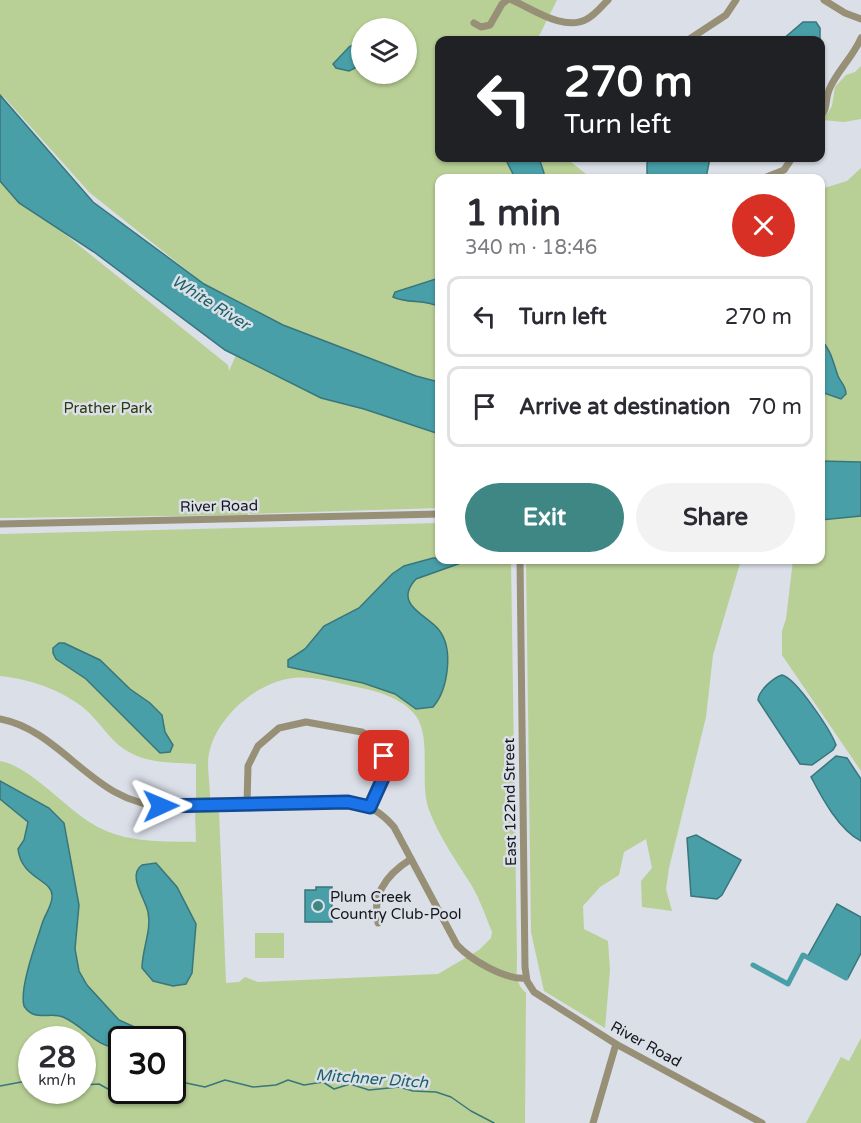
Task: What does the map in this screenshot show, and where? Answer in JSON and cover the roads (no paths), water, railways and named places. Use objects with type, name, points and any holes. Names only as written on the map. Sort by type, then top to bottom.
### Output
[{"type":"street","points":[[474,23],[481,27],[490,25],[502,4],[507,0]]},
{"type":"street","points":[[512,0],[556,20],[574,22],[588,19],[609,0]]},
{"type":"street","points":[[694,36],[726,15],[736,0]]},
{"type":"street","points":[[824,0],[845,13],[861,19]]},
{"type":"street","points":[[825,110],[831,86],[855,52],[861,38]]},
{"type":"street","points":[[774,174],[784,170],[789,162]]},
{"type":"street","name":"River Road","points":[[0,524],[435,514]]},
{"type":"street","name":"East 122nd Street","points":[[520,564],[526,978]]},
{"type":"street","points":[[0,719],[29,729],[108,789],[133,801],[161,806],[348,802],[370,807],[384,816],[394,827],[449,933],[461,949],[509,978],[526,978]]},
{"type":"street","points":[[247,804],[248,766],[258,746],[270,733],[284,726],[306,722],[362,732],[376,741],[384,756],[385,771],[370,807]]},
{"type":"street","points":[[378,922],[375,905],[379,892],[394,871],[411,860]]},
{"type":"street","name":"River Road","points":[[526,978],[534,992],[616,1044],[749,1120],[762,1123]]},
{"type":"street","points":[[593,1123],[616,1044]]},
{"type":"water","points":[[803,22],[816,22],[820,28],[820,36],[787,36]]},
{"type":"water","points":[[351,46],[351,70],[336,68],[333,64]]},
{"type":"water","name":"White River","points":[[0,95],[93,202],[204,284],[283,325],[416,376],[435,381],[435,433],[364,409],[321,398],[225,350],[94,252],[19,203],[0,181]]},
{"type":"water","points":[[507,162],[540,162],[544,173],[544,174],[513,174]]},
{"type":"water","points":[[709,162],[707,174],[647,174],[647,163]]},
{"type":"water","points":[[435,279],[435,305],[393,297],[395,292]]},
{"type":"water","points":[[825,345],[845,389],[846,394],[841,399],[825,393]]},
{"type":"water","points":[[825,461],[861,462],[861,516],[825,520]]},
{"type":"water","points":[[433,558],[435,558],[435,564],[458,564],[416,579],[408,596],[414,609],[434,625],[444,638],[448,658],[447,669],[442,690],[433,707],[416,709],[395,694],[363,683],[288,667],[288,660],[305,649],[324,626],[359,608],[392,574],[404,566]]},
{"type":"water","points":[[59,643],[64,643],[100,660],[162,715],[165,732],[173,745],[170,752],[160,753],[86,679],[56,659],[53,648]]},
{"type":"water","points":[[782,675],[796,685],[804,695],[836,745],[833,750],[812,765],[800,764],[758,700],[767,685]]},
{"type":"water","points":[[836,756],[847,758],[861,779],[861,841],[838,821],[811,777]]},
{"type":"water","points":[[0,781],[49,808],[64,823],[79,905],[75,949],[79,971],[87,985],[119,1020],[132,1026],[108,1026],[108,1046],[96,1040],[96,1026],[78,1026],[63,1017],[33,1014],[24,1006],[26,976],[52,895],[51,890],[30,872],[20,859],[18,849],[24,840],[28,822],[0,799]]},
{"type":"water","points":[[696,835],[741,860],[722,895],[717,899],[691,896],[687,838]]},
{"type":"water","points":[[156,863],[177,887],[196,924],[192,973],[186,984],[173,986],[153,981],[142,968],[149,919],[136,875],[142,865]]},
{"type":"water","name":"Plum Creek Country Club-Pool","points":[[316,887],[332,887],[332,922],[305,922],[305,890],[316,890]]},
{"type":"water","points":[[837,904],[861,917],[861,953],[848,978],[808,956]]},
{"type":"waterway","points":[[753,965],[788,984],[803,955],[846,978]]},
{"type":"waterway","name":"Mitchner Ditch","points":[[186,1083],[205,1087],[225,1080],[253,1087],[276,1085],[288,1080],[304,1085],[323,1082],[334,1089],[350,1084],[369,1090],[399,1087],[413,1091],[436,1092],[451,1097],[494,1123]]},
{"type":"waterway","name":"Mitchner Ditch","points":[[0,1086],[18,1083]]},
{"type":"waterway","name":"Mitchner Ditch","points":[[96,1084],[108,1089]]},
{"type":"place","name":"Plum Creek Country Club-Pool","points":[[318,906]]},
{"type":"park label","name":"Prather Park","points":[[108,408]]}]
